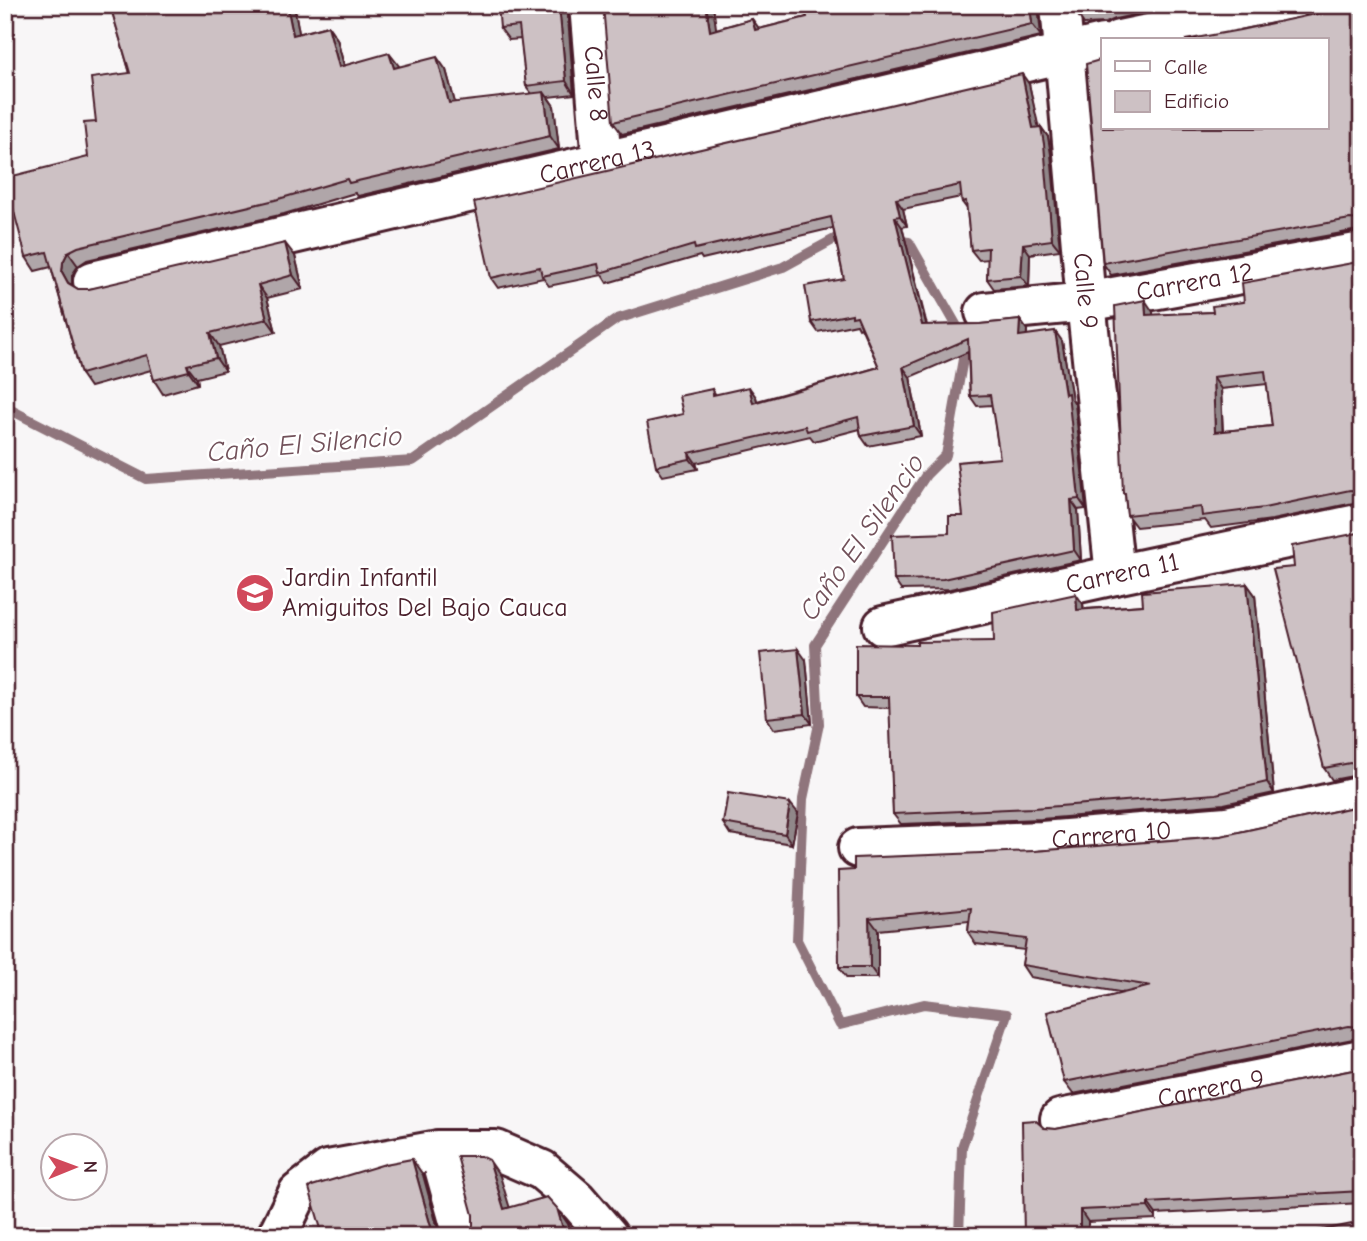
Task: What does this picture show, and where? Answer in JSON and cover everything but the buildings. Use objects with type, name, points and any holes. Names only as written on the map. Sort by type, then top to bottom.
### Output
[{"type":"street","name":"Calle 8","points":[[589,5],[602,162]]},
{"type":"street","name":"Calle 9","points":[[1060,5],[1086,302],[1115,575]]},
{"type":"street","points":[[1129,38],[1288,5]]},
{"type":"street","name":"Carrera 13","points":[[93,281],[1101,44]]},
{"type":"street","name":"Carrera 12","points":[[985,312],[1086,302],[1362,252]]},
{"type":"street","name":"Carrera 11","points":[[883,626],[1362,523]]},
{"type":"street","name":"Carrera 10","points":[[858,848],[1042,841],[1227,826],[1362,796]]},
{"type":"street","name":"Carrera 9","points":[[1060,1119],[1362,1059]]},
{"type":"street","points":[[439,1150],[463,1236]]},
{"type":"street","points":[[276,1236],[298,1193],[327,1170],[439,1150],[496,1150],[542,1170],[576,1199],[608,1236]]},
{"type":"street","points":[[298,1193],[310,1236]]},
{"type":"waterway","name":"Caño El Silencio","points":[[5,407],[146,479],[413,461],[617,319],[783,267],[842,235],[848,236]]},
{"type":"waterway","name":"Caño El Silencio","points":[[892,240],[909,242],[966,342],[946,455],[926,475],[815,645],[819,724],[803,799],[797,940],[840,1025],[924,1004],[1007,1014],[962,1147],[959,1236]]},
{"type":"place","name":"Jardin Infantil Amiguitos Del Bajo Cauca","points":[[255,593]]}]
